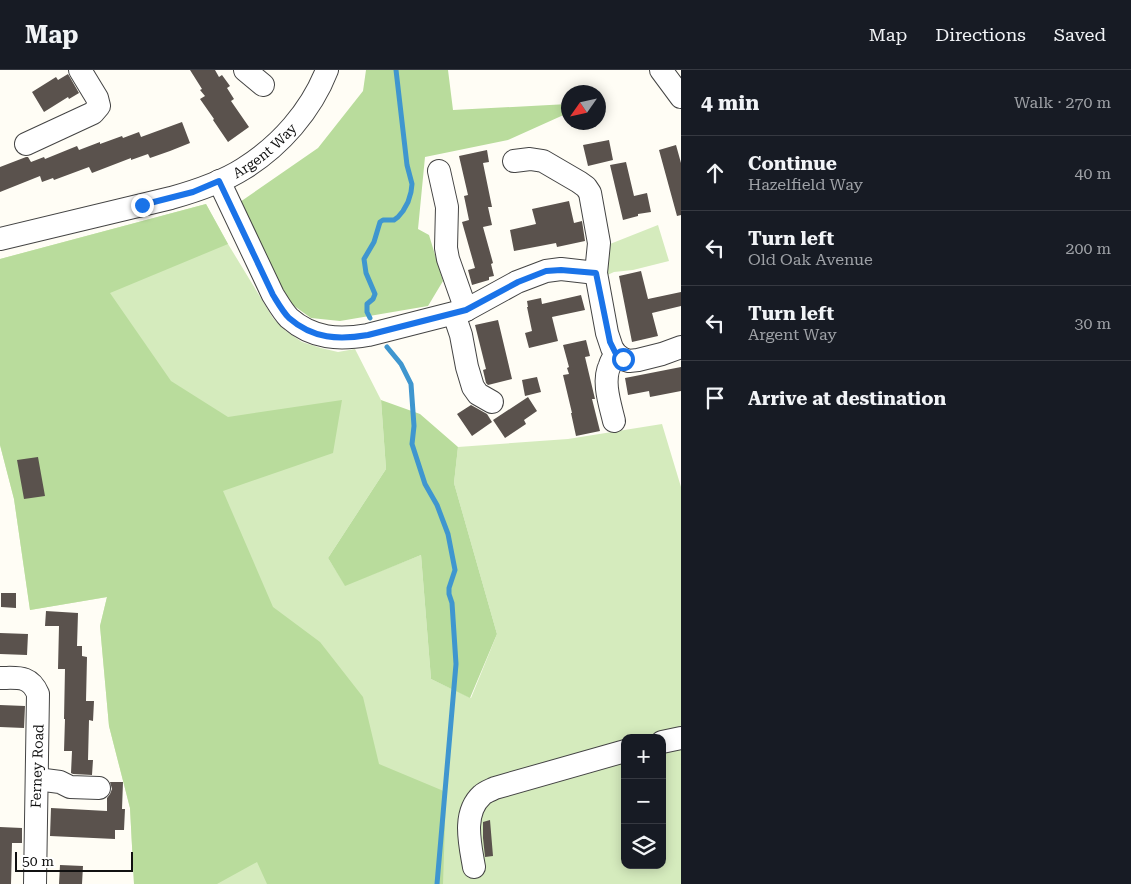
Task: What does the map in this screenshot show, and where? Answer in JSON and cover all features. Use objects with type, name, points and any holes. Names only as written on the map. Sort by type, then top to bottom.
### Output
[{"type":"street","points":[[26,144],[92,113],[99,106],[98,98],[80,70]]},
{"type":"street","points":[[245,70],[263,85]]},
{"type":"street","name":"Argent Way","points":[[0,239],[171,198],[193,192],[219,181],[242,169],[282,138],[308,106],[327,70]]},
{"type":"street","points":[[661,70],[681,97]]},
{"type":"street","points":[[514,160],[530,159],[543,161],[579,182],[590,193],[599,243],[596,273],[610,342],[616,354],[629,361],[662,354],[681,347]]},
{"type":"street","points":[[439,171],[447,207],[446,248],[460,312],[467,367],[473,387],[478,394],[492,402]]},
{"type":"street","points":[[219,181],[280,308],[289,318],[324,336],[352,338],[460,312],[518,282],[546,271],[561,270],[596,273]]},
{"type":"street","points":[[614,421],[607,390],[607,373],[609,365],[616,354]]},
{"type":"street","name":"Ferney Road","points":[[0,678],[24,679],[34,685],[38,694],[35,884]]},
{"type":"street","points":[[666,741],[681,738]]},
{"type":"street","points":[[474,867],[469,834],[470,816],[475,803],[482,794],[496,788],[621,752]]},
{"type":"street","points":[[37,779],[60,782],[70,788],[99,788]]},
{"type":"green space","points":[[366,70],[448,70],[453,110],[561,104],[561,116],[508,140],[425,157],[418,229],[429,235],[443,281],[428,306],[340,321],[311,318],[290,303],[240,202],[318,148],[363,91]]},
{"type":"green space","points":[[206,204],[273,318],[286,331],[302,342],[321,348],[338,352],[355,349],[381,400],[386,469],[328,558],[345,585],[421,555],[431,679],[471,698],[497,634],[454,483],[458,447],[568,439],[662,424],[681,487],[681,884],[134,884],[130,808],[109,726],[100,626],[107,597],[30,610],[14,499],[0,445],[0,259]]},
{"type":"green space","points":[[206,204],[228,244],[110,293],[171,381],[228,417],[342,400],[333,453],[223,491],[273,607],[320,642],[363,697],[379,764],[446,792],[443,884],[267,884],[257,862],[217,884],[134,884],[130,808],[109,726],[100,626],[107,597],[30,610],[14,499],[0,445],[0,259]]},
{"type":"green space","points":[[658,225],[669,261],[633,270],[614,272],[603,277],[610,244]]},
{"type":"green space","points":[[381,400],[420,414],[458,447],[454,483],[497,634],[470,698],[431,679],[421,555],[345,586],[328,558],[386,469]]},
{"type":"building","points":[[190,70],[215,70],[219,77],[222,75],[230,86],[227,88],[234,99],[231,101],[249,127],[228,142],[200,99],[205,96]]},
{"type":"building","points":[[68,74],[79,93],[69,99],[68,97],[44,112],[32,92],[56,77],[58,80]]},
{"type":"building","points":[[182,122],[190,143],[170,151],[150,158],[148,154],[131,160],[131,158],[92,173],[89,167],[54,180],[53,178],[42,182],[40,176],[0,192],[0,167],[26,157],[31,162],[44,157],[45,159],[77,146],[79,150],[100,142],[100,144],[139,132],[141,137]]},
{"type":"building","points":[[609,140],[613,160],[588,166],[583,145]]},
{"type":"building","points":[[676,145],[681,163],[681,215],[677,216],[659,150]]},
{"type":"building","points":[[487,150],[489,162],[483,163],[492,207],[488,207],[492,225],[483,227],[493,263],[491,264],[494,276],[489,277],[489,280],[472,285],[468,270],[475,268],[462,222],[469,220],[464,196],[468,195],[459,156]]},
{"type":"building","points":[[626,162],[634,196],[647,193],[651,212],[638,214],[638,216],[623,220],[610,165]]},
{"type":"building","points":[[569,201],[574,223],[582,221],[585,241],[557,247],[556,243],[514,251],[510,230],[536,224],[532,209]]},
{"type":"building","points":[[641,271],[648,299],[681,292],[681,306],[652,313],[658,336],[632,342],[619,276]]},
{"type":"building","points":[[581,295],[585,310],[552,317],[558,341],[529,348],[525,333],[532,331],[527,301],[541,298],[542,304]]},
{"type":"building","points":[[498,320],[512,379],[488,385],[483,370],[486,369],[475,325]]},
{"type":"building","points":[[586,340],[590,356],[585,357],[600,431],[576,436],[563,375],[569,374],[567,368],[569,367],[563,345]]},
{"type":"building","points":[[681,367],[681,391],[650,397],[649,391],[628,395],[625,378]]},
{"type":"building","points":[[537,377],[541,392],[525,396],[522,380]]},
{"type":"building","points":[[528,397],[537,411],[524,420],[526,424],[505,438],[493,420]]},
{"type":"building","points":[[471,405],[487,414],[492,422],[472,436],[457,414]]},
{"type":"building","points":[[38,457],[45,496],[24,499],[17,460]]},
{"type":"building","points":[[1,593],[16,593],[16,608],[1,607]]},
{"type":"building","points":[[46,611],[78,613],[77,646],[82,646],[82,656],[87,657],[86,701],[94,701],[93,721],[89,720],[88,760],[93,760],[92,775],[71,773],[72,751],[64,751],[65,669],[58,669],[59,626],[45,626]]},
{"type":"building","points":[[0,633],[28,634],[27,655],[0,654]]},
{"type":"building","points":[[0,705],[25,706],[24,728],[0,727]]},
{"type":"building","points":[[110,782],[123,782],[122,809],[125,809],[124,830],[115,830],[115,839],[50,836],[51,808],[107,811],[107,798],[112,789]]},
{"type":"building","points":[[490,820],[493,856],[485,857],[483,822]]},
{"type":"building","points":[[0,827],[22,828],[22,843],[12,843],[11,884],[0,884]]},
{"type":"building","points":[[60,865],[83,866],[82,884],[59,884]]},
{"type":"waterway","points":[[370,318],[367,312],[367,304],[373,299],[375,294],[366,273],[364,259],[374,242],[380,222],[383,220],[394,220],[403,211],[408,202],[412,184],[407,165],[396,70]]},
{"type":"waterway","points":[[387,347],[401,364],[411,384],[414,426],[412,444],[425,484],[437,505],[448,534],[455,570],[449,594],[452,603],[456,664],[437,884]]},
{"type":"route","points":[[142,205],[193,192],[219,181],[280,308],[289,318],[300,325],[324,336],[352,338],[466,310],[518,282],[546,271],[561,270],[596,273],[610,342],[616,354],[623,359]]}]
